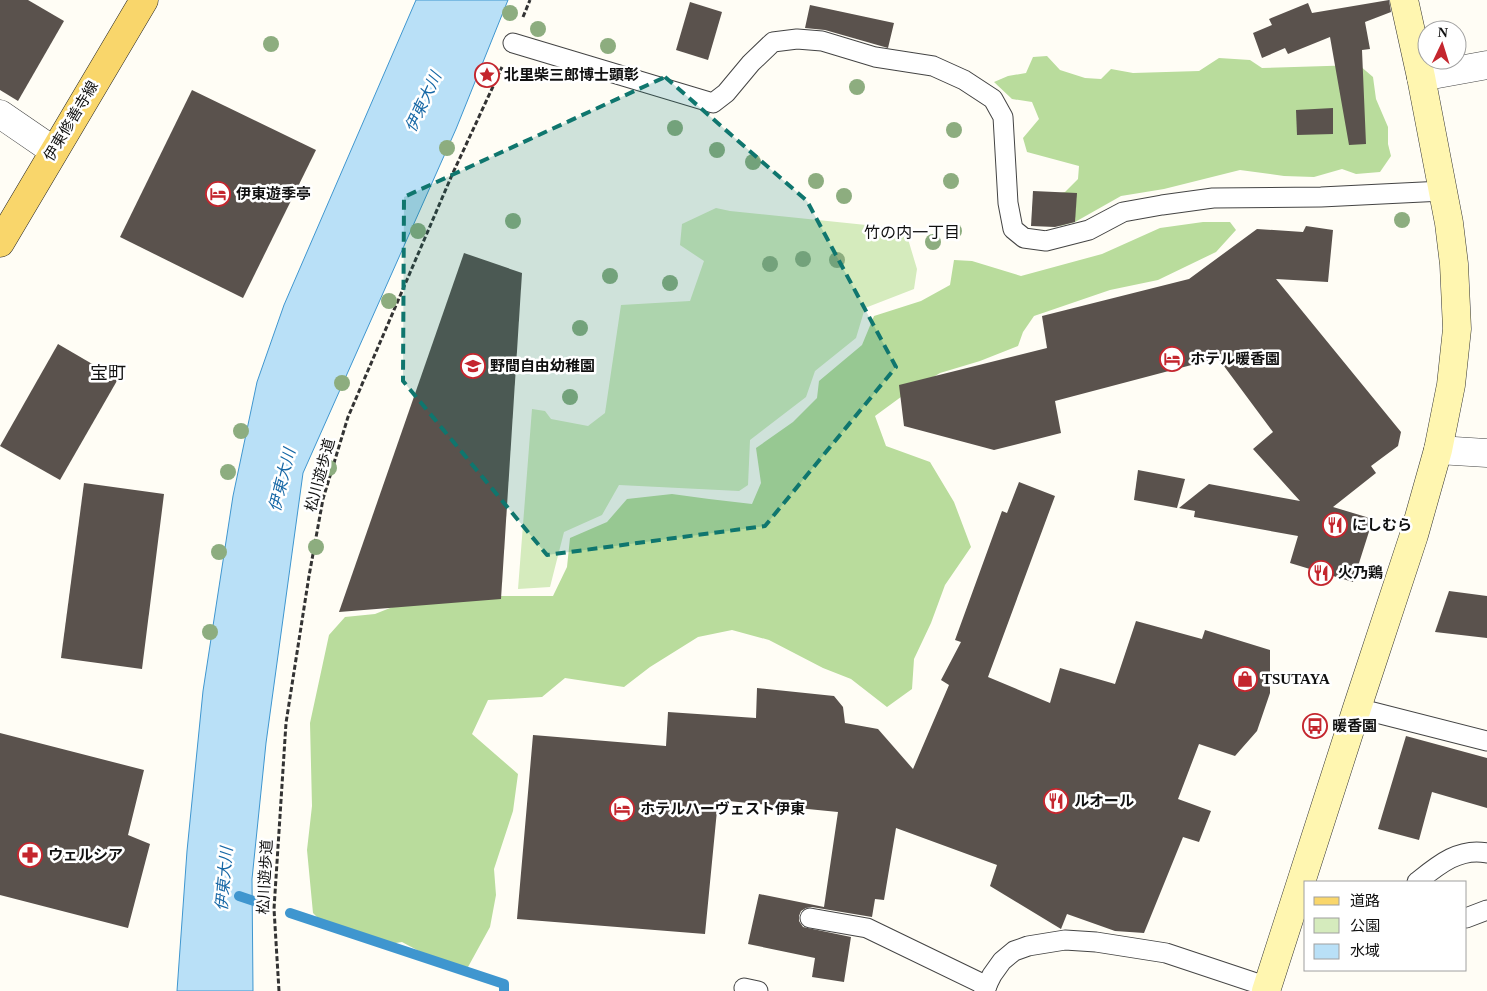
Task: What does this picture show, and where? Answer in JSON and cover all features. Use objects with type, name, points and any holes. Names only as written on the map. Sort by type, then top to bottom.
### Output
[{"type":"main road","name":"伊東修善寺線","points":[[0,243],[144,0]]},
{"type":"street","points":[[1306,881],[1357,708],[1414,535],[1438,450],[1451,385],[1457,329],[1454,264],[1443,192],[1404,0]]},
{"type":"street","points":[[1421,77],[1487,65]]},
{"type":"street","points":[[0,114],[54,151]]},
{"type":"street","points":[[1438,450],[1487,453]]},
{"type":"street","points":[[1267,989],[1304,889]]},
{"type":"lane","points":[[514,43],[713,103],[726,93],[751,63],[773,42],[797,38],[822,41],[875,57],[933,66],[964,80],[994,99],[1003,117],[1008,203],[1013,229],[1024,238],[1046,241],[1089,230],[1122,212],[1162,204],[1213,198],[1443,192]]},
{"type":"lane","points":[[1357,708],[1487,741]]},
{"type":"lane","points":[[1418,881],[1444,861],[1468,852],[1487,853]]},
{"type":"lane","points":[[1467,918],[1487,910]]},
{"type":"lane","points":[[810,918],[867,928],[985,989],[1002,961],[1014,951],[1028,946],[1065,940],[1096,942],[1166,954],[1267,989]]},
{"type":"path","name":"松川遊歩道","points":[[279,991],[274,909],[286,723],[308,576],[323,499],[348,417],[452,175],[514,43],[530,0]]},
{"type":"highlighted area","points":[[665,77],[807,201],[896,367],[765,526],[547,555],[403,381],[404,197]]},
{"type":"green space","points":[[1047,56],[1060,70],[1085,78],[1101,79],[1111,69],[1133,73],[1199,71],[1219,58],[1250,60],[1262,68],[1359,65],[1373,77],[1376,99],[1388,127],[1388,144],[1391,156],[1380,172],[1356,174],[1342,169],[1314,177],[1284,176],[1240,170],[1164,189],[1121,196],[1075,222],[1060,226],[1036,199],[1065,192],[1078,179],[1079,166],[1027,152],[1023,138],[1039,119],[1032,102],[1012,99],[994,82],[1008,76],[1026,73],[1033,57]]},
{"type":"green space","points":[[716,208],[905,229],[917,269],[914,289],[865,308],[856,338],[815,371],[806,397],[750,440],[748,485],[739,491],[619,485],[602,515],[564,532],[550,587],[518,589],[532,409],[545,411],[551,419],[588,426],[605,413],[621,305],[690,301],[704,261],[680,245],[682,224]]},
{"type":"green space","points":[[1203,222],[1230,222],[1236,230],[1216,252],[1158,280],[1110,290],[1034,316],[1023,332],[1018,346],[980,361],[940,373],[905,394],[875,416],[886,446],[930,462],[954,502],[971,547],[945,585],[931,623],[914,659],[912,689],[887,707],[851,679],[823,668],[769,640],[732,630],[698,637],[650,667],[624,687],[565,678],[542,697],[488,700],[472,734],[518,774],[513,811],[494,869],[496,895],[490,927],[468,967],[445,965],[402,942],[377,946],[327,927],[313,913],[307,850],[312,806],[310,723],[329,635],[345,617],[375,614],[420,596],[553,596],[567,567],[570,538],[607,522],[627,499],[672,494],[752,504],[761,483],[756,448],[793,422],[817,398],[819,381],[862,345],[874,316],[921,301],[950,285],[954,260],[972,261],[1021,276],[1102,254],[1160,228]]},
{"type":"water","name":"伊東大川","points":[[416,0],[508,0],[456,129],[303,473],[266,743],[252,879],[253,991],[177,991],[187,851],[203,691],[233,496],[257,382],[284,305]]},
{"type":"building","points":[[0,0],[28,0],[64,21],[18,101],[0,90]]},
{"type":"building","points":[[1389,0],[1391,12],[1365,22],[1370,49],[1362,50],[1366,144],[1349,145],[1330,37],[1288,54],[1285,48],[1262,58],[1253,33],[1272,25],[1269,19],[1308,3],[1312,13]]},
{"type":"building","points":[[690,2],[722,12],[708,60],[676,50]]},
{"type":"building","points":[[810,5],[894,23],[888,48],[825,30],[805,28]]},
{"type":"building","name":"伊東遊季亭","points":[[192,90],[316,150],[243,298],[120,237]]},
{"type":"building","points":[[1333,108],[1333,134],[1297,135],[1296,110]]},
{"type":"building","points":[[1033,191],[1077,193],[1075,222],[1055,227],[1031,226]]},
{"type":"building","name":"ホテル暖香園","points":[[1306,226],[1333,230],[1328,282],[1276,279],[1401,432],[1398,446],[1371,466],[1376,473],[1333,507],[1373,519],[1353,582],[1290,563],[1298,536],[1194,517],[1195,511],[1179,508],[1209,484],[1300,501],[1253,449],[1273,432],[1218,358],[1055,401],[1061,433],[994,450],[904,426],[899,385],[1047,348],[1042,316],[1189,279],[1257,229],[1303,232]]},
{"type":"building","points":[[464,253],[522,273],[501,599],[339,612]]},
{"type":"building","points":[[58,344],[118,379],[60,480],[0,446]]},
{"type":"building","points":[[1138,470],[1185,479],[1177,508],[1134,500]]},
{"type":"building","points":[[1019,482],[1055,496],[988,677],[1050,703],[1060,668],[1115,684],[1136,621],[1202,639],[1205,630],[1270,650],[1270,693],[1257,731],[1235,756],[1199,744],[1178,799],[1211,811],[1199,842],[1183,837],[1144,933],[1115,931],[1067,914],[1061,929],[990,886],[997,865],[896,828],[884,900],[875,899],[872,917],[812,907],[801,911],[799,921],[803,927],[851,937],[844,982],[812,977],[815,958],[748,944],[759,894],[824,907],[838,812],[718,800],[705,934],[517,919],[533,735],[666,746],[668,712],[756,718],[757,688],[834,696],[843,707],[845,723],[878,729],[913,769],[949,685],[941,680],[961,642],[955,640],[1002,511],[1007,513]]},
{"type":"building","points":[[84,483],[164,494],[142,669],[61,658]]},
{"type":"building","points":[[1449,591],[1487,596],[1487,638],[1435,632]]},
{"type":"building","points":[[0,733],[144,770],[128,835],[150,844],[128,928],[0,895]]},
{"type":"building","points":[[1406,736],[1487,758],[1487,808],[1432,792],[1419,840],[1378,829]]},
{"type":"waterway","name":"伊東大川","points":[[239,896],[257,902]]},
{"type":"waterway","points":[[290,913],[504,984],[504,991]]},
{"type":"place","name":"北里柴三郎博士顕彰","points":[[487,75]]},
{"type":"place","name":"伊東遊季亭","points":[[218,194]]},
{"type":"place","name":"ホテル暖香園","points":[[1172,359]]},
{"type":"place","name":"野間自由幼稚園","points":[[473,366]]},
{"type":"place","name":"にしむら","points":[[1335,525]]},
{"type":"place","name":"火乃鶏","points":[[1321,573]]},
{"type":"place","name":"TSUTAYA","points":[[1245,679]]},
{"type":"place","name":"暖香園","points":[[1315,726]]},
{"type":"place","name":"ルオール","points":[[1056,801]]},
{"type":"place","name":"ホテルハーヴェスト伊東","points":[[622,809]]},
{"type":"place","name":"ウェルシア","points":[[30,855]]},
{"type":"district","name":"竹の内一丁目","points":[[912,232]]},
{"type":"district","name":"宝町","points":[[108,373]]}]
